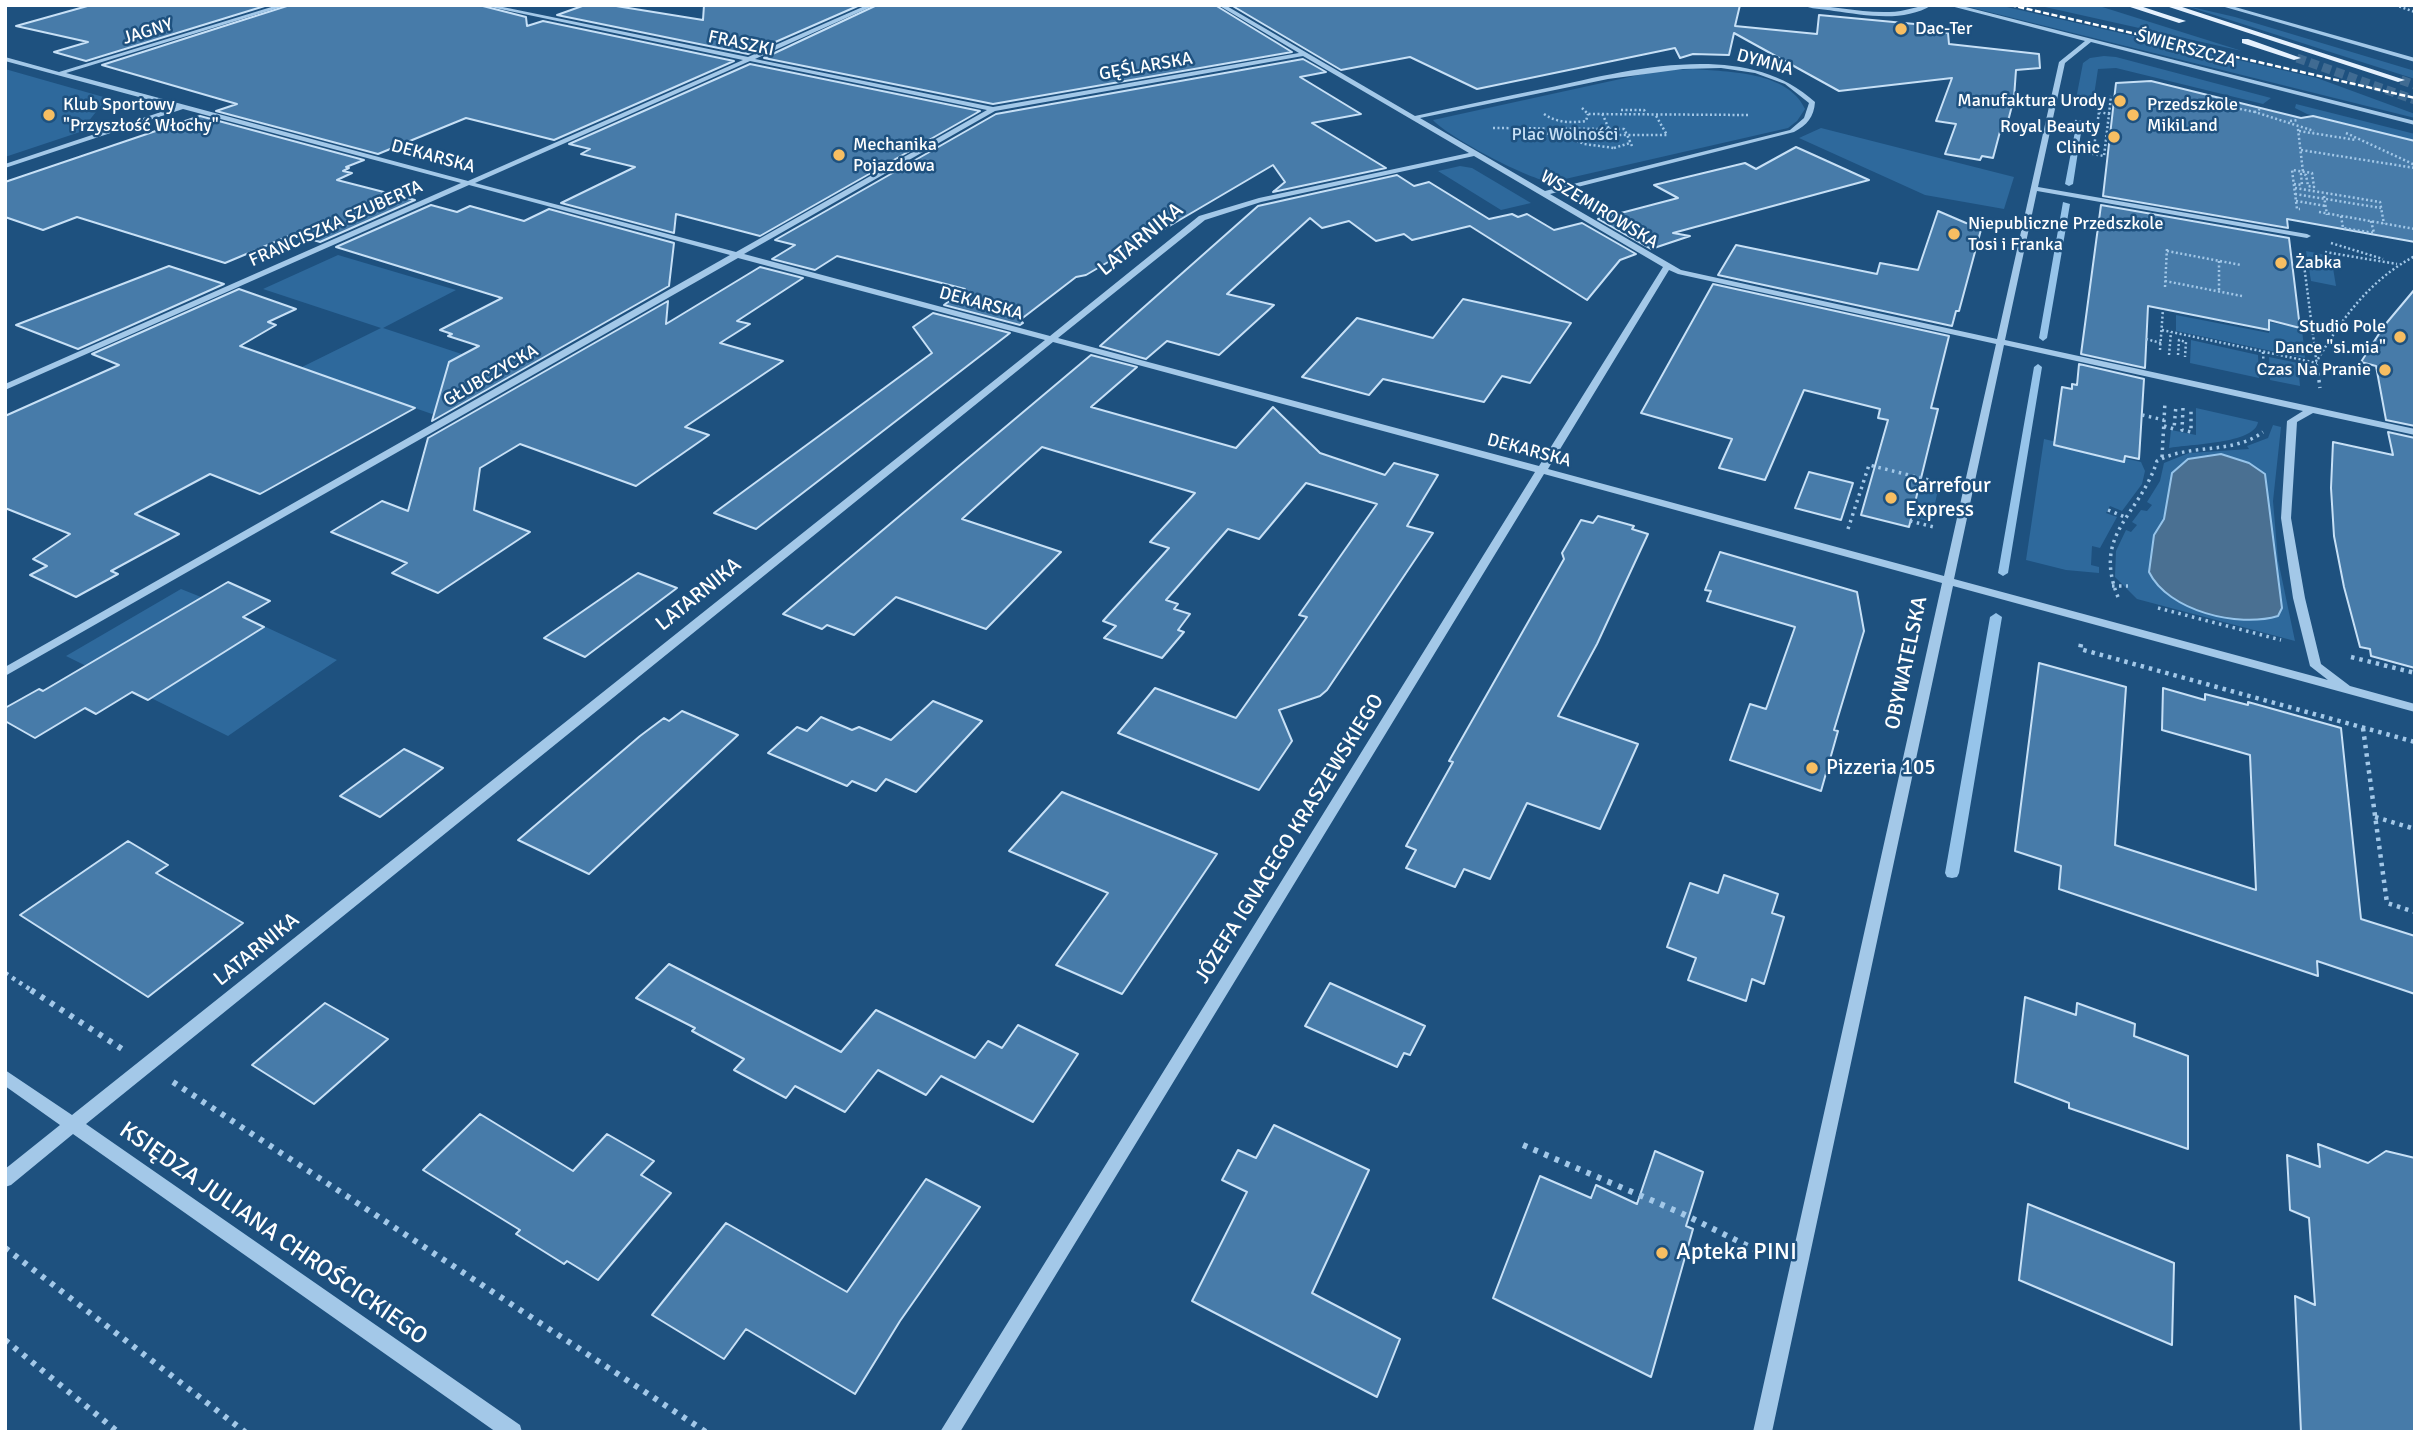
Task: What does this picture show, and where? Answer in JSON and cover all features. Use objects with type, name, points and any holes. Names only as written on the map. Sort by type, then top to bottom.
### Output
[{"type":"main road","points":[[2128,5],[2297,58]]},
{"type":"main road","points":[[2167,5],[2401,80]]},
{"type":"street","name":"JAGNY","points":[[60,74],[285,5]]},
{"type":"street","name":"FRASZKI","points":[[484,5],[993,109]]},
{"type":"street","name":"FRANCISZKA SZUBERTA","points":[[5,387],[872,5]]},
{"type":"street","name":"WSZEMIROWSKA","points":[[1221,5],[1666,268],[1696,278],[2000,344]]},
{"type":"street","points":[[1804,5],[1892,14],[1909,13],[1929,5]]},
{"type":"street","name":"ŚWIERSZCZA","points":[[1950,5],[2415,123]]},
{"type":"street","points":[[2221,5],[2415,60]]},
{"type":"street","name":"OBYWATELSKA","points":[[1762,1432],[2062,62],[2090,40]]},
{"type":"street","name":"GĘŚLARSKA","points":[[993,109],[1303,54]]},
{"type":"street","name":"DEKARSKA","points":[[5,59],[1541,470],[2415,708]]},
{"type":"street","name":"DYMNA","points":[[1413,118],[1664,67],[1709,67],[1759,74],[1793,86],[1812,102],[1812,112],[1806,123],[1792,131],[1542,194]]},
{"type":"street","points":[[5,166],[182,106]]},
{"type":"street","name":"GŁUBCZYCKA","points":[[5,672],[993,109]]},
{"type":"street","name":"LATARNIKA","points":[[5,1179],[1202,218],[1259,200],[1472,154]]},
{"type":"street","points":[[2034,188],[2307,236]]},
{"type":"street","name":"JÓZEFA IGNACEGO KRASZEWSKIEGO","points":[[949,1432],[1666,268]]},
{"type":"street","points":[[2000,344],[2415,432]]},
{"type":"street","points":[[2311,410],[2291,421],[2286,518],[2299,598],[2316,666],[2352,691]]},
{"type":"street","name":"KSIĘDZA JULIANA CHROŚCICKIEGO","points":[[5,1077],[513,1432]]},
{"type":"path","points":[[2395,5],[2415,12]]},
{"type":"path","points":[[2109,114],[2099,112],[2094,154],[2104,156],[2109,114],[2111,96]]},
{"type":"path","points":[[2240,108],[2298,124],[2320,134]]},
{"type":"path","points":[[1545,110],[1546,116],[1563,122],[1586,121],[1588,114]]},
{"type":"path","points":[[1621,110],[1644,110],[1647,114]]},
{"type":"path","points":[[1594,113],[1758,115]]},
{"type":"path","points":[[1602,114],[1608,135],[1667,135],[1655,114]]},
{"type":"path","points":[[2067,120],[2098,125]]},
{"type":"path","points":[[2298,124],[2303,172]]},
{"type":"path","points":[[1484,127],[1534,131],[1561,128],[1624,129],[1644,169]]},
{"type":"path","points":[[1560,133],[1561,128]]},
{"type":"path","points":[[1534,131],[1548,135],[1560,133],[1584,144],[1614,148]]},
{"type":"path","points":[[2298,131],[2365,141],[2375,140]]},
{"type":"path","points":[[2343,132],[2415,167]]},
{"type":"path","points":[[2301,150],[2415,167]]},
{"type":"path","points":[[2295,186],[2302,185],[2301,174],[2306,175],[2308,186],[2314,187],[2312,173],[2292,170],[2297,209],[2306,210]]},
{"type":"path","points":[[2295,186],[2380,202],[2384,224]]},
{"type":"path","points":[[2324,193],[2327,215]]},
{"type":"path","points":[[2295,194],[2381,208]]},
{"type":"path","points":[[2296,201],[2326,206]]},
{"type":"path","points":[[2314,212],[2415,229]]},
{"type":"path","points":[[2341,216],[2343,228],[2374,233],[2371,221]]},
{"type":"path","points":[[2307,236],[2397,264]]},
{"type":"path","points":[[2165,287],[2167,249],[2241,265]]},
{"type":"path","points":[[2302,249],[2317,359],[2335,329],[2355,304],[2397,264],[2415,256]]},
{"type":"path","points":[[2315,251],[2397,264]]},
{"type":"path","points":[[2219,261],[2219,292]]},
{"type":"path","points":[[2165,281],[2242,296]]},
{"type":"path","points":[[2160,350],[2163,309]]},
{"type":"path","points":[[2162,330],[2317,363]]},
{"type":"path","points":[[2171,332],[2169,358],[2178,359],[2179,340],[2186,342],[2185,365]]},
{"type":"path","points":[[2146,340],[2161,342]]},
{"type":"path","points":[[2263,352],[2265,381]]},
{"type":"path","points":[[2164,426],[2174,429],[2175,405],[2183,406],[2182,430],[2190,432],[2191,405]]},
{"type":"path","points":[[2162,457],[2164,410]]},
{"type":"path","points":[[2142,415],[2164,420]]},
{"type":"path","points":[[2118,597],[2107,575],[2107,556],[2112,540],[2125,517],[2148,487],[2157,461],[2183,450],[2254,439],[2262,434],[2266,426]]},
{"type":"path","points":[[1844,539],[1869,465],[1945,484]]},
{"type":"path","points":[[2108,510],[2125,517]]},
{"type":"path","points":[[1910,521],[1934,527]]},
{"type":"path","points":[[2112,586],[2128,586]]},
{"type":"path","points":[[2105,594],[2131,601]]},
{"type":"path","points":[[2157,607],[2415,673]]},
{"type":"path","points":[[2080,649],[2415,742]]},
{"type":"path","points":[[2363,727],[2386,903],[2415,912]]},
{"type":"path","points":[[2375,817],[2415,829]]},
{"type":"path","points":[[5,973],[706,1432]]},
{"type":"path","points":[[1523,1145],[1681,1213],[1762,1253]]},
{"type":"path","points":[[5,1248],[245,1432]]},
{"type":"path","points":[[5,1340],[118,1432]]},
{"type":"green space","points":[[1961,5],[1998,5],[2317,78],[2415,114],[2415,118]]},
{"type":"green space","points":[[2036,5],[2096,5],[2242,51]]},
{"type":"green space","points":[[2183,5],[2235,17],[2415,71],[2415,79]]},
{"type":"green space","points":[[2104,56],[2271,98],[2263,104],[2116,68],[2098,69],[2093,102],[2076,99],[2083,63],[2090,58]]},
{"type":"green space","name":"Klub Sportowy \"Przyszłość Włochy\"","points":[[5,69],[107,98],[80,132],[5,157]]},
{"type":"green space","name":"Plac Wolności","points":[[1693,69],[1739,73],[1771,80],[1797,96],[1805,109],[1788,128],[1552,182],[1541,180],[1490,157],[1455,137],[1433,120],[1657,71]]},
{"type":"green space","points":[[2296,104],[2415,134],[2415,141],[2307,114],[2295,108]]},
{"type":"green space","points":[[1821,128],[2014,177],[2004,209],[1925,195],[1799,138]]},
{"type":"green space","points":[[1460,166],[1472,168],[1531,203],[1501,210],[1438,171]]},
{"type":"green space","points":[[2306,251],[2331,256],[2336,286],[2311,281]]},
{"type":"green space","points":[[338,255],[456,290],[383,328],[510,370],[432,414],[300,368],[381,328],[263,289]]},
{"type":"green space","points":[[2176,315],[2269,333],[2269,322],[2302,329],[2305,358],[2176,331]]},
{"type":"green space","points":[[2191,340],[2258,355],[2259,378],[2190,363]]},
{"type":"green space","points":[[2269,357],[2298,363],[2300,386],[2270,380]]},
{"type":"green space","points":[[2196,408],[2258,422],[2246,435],[2234,439],[2169,448],[2171,430],[2196,435]]},
{"type":"green space","points":[[2273,425],[2281,427],[2273,501],[2278,560],[2295,641],[2137,599],[2115,577],[2116,551],[2126,530],[2131,532],[2137,525],[2132,522],[2141,510],[2147,511],[2152,505],[2147,502],[2160,481],[2164,463],[2189,453],[2249,449],[2247,446],[2268,438]]},
{"type":"green space","points":[[2044,439],[2141,462],[2145,471],[2142,484],[2122,511],[2110,506],[2106,513],[2117,517],[2100,548],[2092,546],[2091,565],[2099,567],[2099,573],[2066,570],[2026,560]]},
{"type":"green space","points":[[1921,481],[1939,485],[1931,522],[1912,517]]},
{"type":"green space","points":[[181,589],[337,660],[228,736],[66,656]]},
{"type":"shaded area","points":[[2221,454],[2249,463],[2265,474],[2282,608],[2278,616],[2244,620],[2206,613],[2172,597],[2158,586],[2149,572],[2154,535],[2164,519],[2172,473],[2188,459]]},
{"type":"building","points":[[91,5],[268,5],[86,61],[54,52],[88,42],[16,26]]},
{"type":"building","points":[[290,5],[479,5],[526,17],[527,26],[543,21],[734,61],[554,140],[466,118],[378,154],[216,111],[237,104],[102,65]]},
{"type":"building","points":[[585,5],[610,5],[703,20],[704,5],[860,5],[748,54],[557,15]]},
{"type":"building","points":[[877,5],[1215,5],[1292,52],[993,104],[764,58]]},
{"type":"building","points":[[1231,5],[1740,5],[1735,26],[1817,34],[1819,15],[1936,26],[1937,32],[1948,33],[1949,44],[2039,54],[2040,68],[2016,70],[2014,98],[2007,125],[2002,124],[1993,158],[1982,156],[1980,160],[1945,154],[1956,124],[1936,121],[1952,78],[1839,91],[1734,33],[1729,55],[1693,54],[1680,58],[1675,48],[1477,89],[1410,57],[1341,70]]},
{"type":"building","points":[[1303,59],[1326,72],[1300,77],[1361,114],[1312,123],[1386,168],[1273,192],[1285,182],[1273,165],[1086,275],[1076,277],[1020,320],[1023,323],[1020,325],[944,305],[965,289],[837,256],[815,270],[772,259],[795,245],[775,240],[996,114]]},
{"type":"building","points":[[750,64],[980,111],[760,236],[676,214],[674,233],[561,203],[635,167],[581,154],[590,149],[569,144]]},
{"type":"building","points":[[2151,81],[2301,118],[2313,116],[2415,141],[2415,242],[2287,219],[2288,228],[2103,196],[2116,83]]},
{"type":"building","points":[[200,116],[364,160],[346,167],[349,168],[343,171],[352,173],[337,180],[415,200],[320,242],[294,234],[225,263],[77,217],[43,230],[5,217],[5,182]]},
{"type":"building","points":[[1796,147],[1869,180],[1673,233],[1690,236],[1651,249],[1598,219],[1678,198],[1654,185],[1745,163],[1756,169]]},
{"type":"building","points":[[1397,175],[1414,186],[1429,182],[1489,219],[1527,214],[1554,230],[1582,223],[1636,254],[1620,260],[1587,300],[1470,226],[1412,240],[1404,234],[1376,241],[1349,221],[1322,228],[1310,218],[1227,294],[1274,305],[1219,355],[1167,341],[1146,359],[1100,346],[1258,206]]},
{"type":"building","points":[[431,205],[457,212],[470,206],[524,221],[549,209],[674,243],[669,286],[432,421],[449,362],[479,346],[448,336],[452,334],[440,330],[502,298],[336,247]]},
{"type":"building","points":[[2101,205],[2289,238],[2300,328],[2269,320],[2269,330],[2148,306],[2145,368],[2081,354]]},
{"type":"building","points":[[1938,211],[1966,223],[1982,226],[1959,311],[1956,311],[1952,326],[1718,275],[1736,245],[1877,274],[1880,263],[1918,270]]},
{"type":"building","points":[[169,266],[224,284],[78,349],[16,325]]},
{"type":"building","points":[[760,267],[803,278],[737,321],[750,324],[720,343],[783,361],[685,427],[709,435],[636,486],[520,444],[480,468],[474,510],[530,532],[438,593],[392,573],[407,563],[331,532],[382,501],[408,511],[428,438],[668,301],[666,324]]},
{"type":"building","points":[[1713,284],[1949,336],[1931,408],[1938,409],[1909,527],[1861,515],[1888,420],[1878,418],[1880,409],[1804,390],[1765,480],[1719,468],[1732,439],[1641,413]]},
{"type":"building","points":[[239,289],[296,309],[268,322],[276,325],[240,346],[415,408],[260,494],[210,474],[135,514],[179,534],[111,571],[118,574],[76,597],[30,575],[47,566],[33,559],[70,534],[5,508],[5,416],[119,365],[92,354]]},
{"type":"building","points":[[2415,289],[2415,426],[2386,420],[2376,366],[2361,362],[2384,326]]},
{"type":"building","points":[[1463,299],[1571,323],[1530,383],[1502,376],[1484,402],[1383,379],[1369,395],[1302,377],[1357,318],[1433,338]]},
{"type":"building","points":[[933,313],[1010,333],[756,529],[714,513],[932,353],[913,327]]},
{"type":"building","points":[[1091,355],[1137,367],[1091,407],[1236,448],[1273,407],[1320,453],[1385,475],[1394,463],[1438,475],[1407,526],[1433,533],[1327,690],[1320,696],[1279,710],[1292,741],[1259,790],[1118,733],[1155,688],[1236,718],[1307,617],[1299,615],[1377,504],[1306,483],[1259,539],[1228,529],[1166,600],[1178,604],[1174,609],[1190,614],[1178,630],[1184,632],[1162,658],[1104,638],[1116,626],[1103,621],[1169,548],[1150,542],[1195,493],[1042,447],[962,519],[1061,552],[986,629],[896,597],[854,635],[827,625],[822,629],[783,614]]},
{"type":"building","points":[[2079,364],[2144,379],[2139,459],[2125,456],[2124,462],[2054,445],[2062,387],[2072,389],[2072,384],[2077,385]]},
{"type":"building","points":[[2388,432],[2415,438],[2415,668],[2371,656],[2370,649],[2360,647],[2334,536],[2331,488],[2333,442],[2393,455]]},
{"type":"building","points":[[1809,472],[1853,483],[1841,520],[1795,508]]},
{"type":"building","points":[[1598,516],[1634,526],[1632,529],[1648,534],[1597,644],[1558,716],[1638,744],[1600,829],[1527,803],[1490,879],[1464,869],[1455,887],[1406,868],[1416,850],[1406,846],[1453,762],[1449,761],[1564,559],[1562,553],[1581,520],[1593,523]]},
{"type":"building","points":[[1720,552],[1857,592],[1864,631],[1834,730],[1838,731],[1821,791],[1730,760],[1750,704],[1766,709],[1795,627],[1707,601],[1711,591],[1705,590]]},
{"type":"building","points":[[638,573],[677,588],[585,657],[544,638]]},
{"type":"building","points":[[228,582],[270,601],[243,617],[264,627],[148,700],[132,692],[96,714],[85,708],[35,738],[5,721],[5,708],[39,689],[43,691]]},
{"type":"building","points":[[2039,663],[2126,687],[2115,845],[2256,890],[2250,755],[2162,730],[2163,688],[2205,700],[2205,694],[2248,705],[2248,702],[2341,728],[2361,919],[2415,936],[2415,994],[2317,961],[2318,976],[2059,889],[2061,866],[2015,851]]},
{"type":"building","points":[[933,701],[982,721],[916,792],[886,779],[876,791],[852,781],[847,786],[768,753],[797,727],[807,731],[821,717],[852,730],[859,727],[891,740]]},
{"type":"building","points":[[682,711],[738,735],[589,874],[518,840],[640,736],[664,718],[669,721]]},
{"type":"building","points":[[404,749],[443,768],[380,817],[340,796]]},
{"type":"building","points":[[1062,792],[1217,854],[1122,994],[1056,965],[1108,893],[1009,851]]},
{"type":"building","points":[[128,841],[168,865],[156,873],[243,923],[148,997],[20,915]]},
{"type":"building","points":[[1724,875],[1778,894],[1772,913],[1784,917],[1764,984],[1752,979],[1746,1001],[1688,980],[1696,958],[1667,947],[1690,883],[1718,893]]},
{"type":"building","points":[[669,964],[841,1052],[876,1010],[975,1058],[988,1041],[1002,1048],[1018,1025],[1078,1054],[1033,1122],[941,1076],[926,1095],[878,1070],[845,1112],[795,1086],[786,1098],[734,1070],[744,1059],[692,1031],[695,1028],[636,998]]},
{"type":"building","points":[[1330,983],[1425,1026],[1410,1055],[1404,1053],[1397,1067],[1305,1026]]},
{"type":"building","points":[[2025,997],[2076,1015],[2077,1003],[2135,1024],[2134,1036],[2188,1056],[2188,1149],[2069,1108],[2069,1103],[2015,1082]]},
{"type":"building","points":[[325,1003],[388,1039],[314,1104],[252,1065]]},
{"type":"building","points":[[480,1114],[573,1171],[607,1134],[654,1161],[641,1175],[671,1193],[598,1280],[567,1261],[564,1264],[516,1234],[520,1230],[423,1170]]},
{"type":"building","points":[[1274,1125],[1369,1170],[1312,1293],[1400,1339],[1377,1397],[1192,1301],[1247,1192],[1222,1180],[1238,1150],[1256,1158]]},
{"type":"building","points":[[2318,1144],[2368,1163],[2386,1151],[2415,1158],[2415,1432],[2301,1432],[2295,1296],[2315,1305],[2309,1218],[2290,1210],[2287,1155],[2320,1167]]},
{"type":"building","points":[[1655,1151],[1703,1172],[1686,1226],[1693,1229],[1651,1377],[1493,1298],[1540,1176],[1591,1198],[1596,1185],[1637,1204]]},
{"type":"building","points":[[926,1179],[980,1207],[900,1321],[855,1394],[746,1329],[724,1359],[652,1315],[726,1223],[847,1292]]},
{"type":"building","points":[[2028,1204],[2174,1263],[2172,1345],[2019,1280]]},
{"type":"waterway","points":[[2080,117],[2081,113]]},
{"type":"waterway","points":[[2069,184],[2079,126]]},
{"type":"waterway","points":[[2043,338],[2066,204]]},
{"type":"waterway","points":[[2003,573],[2038,367]]},
{"type":"waterway","points":[[1952,873],[1996,617]]},
{"type":"tunnel","points":[[2297,58],[2415,100]]},
{"type":"tunnel","points":[[2401,80],[2415,85]]},
{"type":"railway","points":[[2010,5],[2415,98]]},
{"type":"place","name":"Dac-Ter","points":[[1901,29]]},
{"type":"place","name":"Manufaktura Urody","points":[[2120,101]]},
{"type":"place","name":"Klub Sportowy \"Przyszłość Włochy\"","points":[[49,115]]},
{"type":"place","name":"Przedszkole MikiLand","points":[[2133,115]]},
{"type":"place","name":"Royal Beauty Clinic","points":[[2114,137]]},
{"type":"place","name":"Mechanika Pojazdowa","points":[[839,155]]},
{"type":"place","name":"Niepubliczne Przedszkole Tosi i Franka","points":[[1954,234]]},
{"type":"place","name":"Żabka","points":[[2281,263]]},
{"type":"place","name":"Studio Pole Dance \"si.mia\"","points":[[2400,337]]},
{"type":"place","name":"Czas Na Pranie","points":[[2385,370]]},
{"type":"place","name":"Carrefour Express","points":[[1891,498]]},
{"type":"place","name":"Pizzeria 105","points":[[1812,768]]},
{"type":"place","name":"Apteka PINI","points":[[1662,1253]]}]
